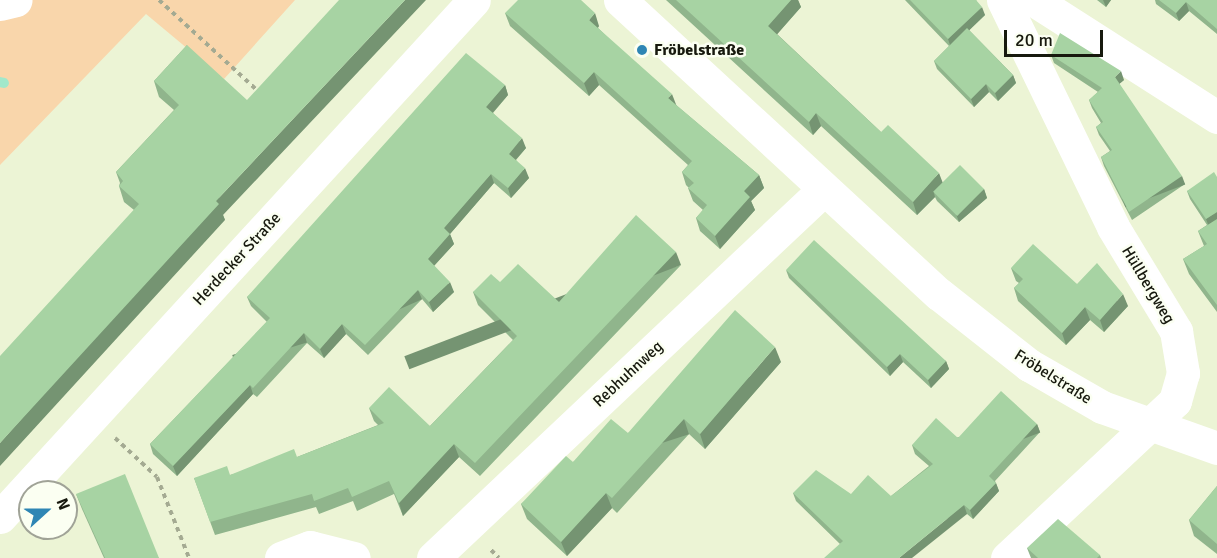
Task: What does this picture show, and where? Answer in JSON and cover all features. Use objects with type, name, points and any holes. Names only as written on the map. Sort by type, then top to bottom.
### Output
[{"type":"street","points":[[0,4],[16,0]]},
{"type":"street","name":"Herdecker Straße","points":[[0,518],[474,0]]},
{"type":"street","name":"Fröbelstraße","points":[[620,0],[823,190],[939,294],[1029,365],[1102,407],[1217,448]]},
{"type":"street","name":"Hüllbergweg","points":[[1003,0],[1113,226],[1176,331],[1179,389],[1150,425],[1007,558]]},
{"type":"street","points":[[1034,0],[1217,117]]},
{"type":"street","name":"Rebhuhnweg","points":[[433,558],[823,190]]},
{"type":"street","points":[[281,558],[310,547],[354,558]]},
{"type":"path","points":[[159,0],[261,95]]},
{"type":"path","points":[[92,417],[157,477],[189,558]]},
{"type":"shaded area","points":[[0,0],[295,0],[224,79],[146,14],[0,165]]},
{"type":"building","points":[[339,0],[405,0],[216,201],[219,204],[0,443],[0,356],[139,204],[119,186],[123,181],[116,172],[179,105],[154,81],[187,45],[247,100]]},
{"type":"building","points":[[518,0],[581,0],[595,13],[589,20],[672,94],[668,98],[759,175],[744,191],[750,197],[715,236],[696,218],[707,205],[688,188],[694,183],[682,172],[692,161],[594,72],[584,83],[505,13]]},
{"type":"building","points":[[676,0],[791,0],[768,26],[881,132],[888,125],[939,173],[913,202],[816,113],[809,122]]},
{"type":"building","points":[[910,0],[976,0],[982,7],[948,39]]},
{"type":"building","points":[[1159,0],[1217,0],[1217,29],[1186,2],[1176,13]]},
{"type":"building","points":[[967,28],[1013,75],[995,93],[986,84],[971,99],[934,61]]},
{"type":"building","points":[[1060,33],[1121,71],[1115,77],[1182,176],[1129,212],[1101,157],[1112,150],[1096,127],[1103,122],[1089,100],[1102,88],[1051,55]]},
{"type":"building","points":[[466,53],[505,85],[486,107],[522,138],[509,154],[525,168],[508,188],[491,174],[444,228],[450,234],[428,259],[450,282],[429,302],[418,290],[365,345],[342,324],[320,349],[304,333],[253,388],[250,385],[173,466],[150,444],[270,318],[247,297]]},
{"type":"building","points":[[960,165],[984,189],[957,216],[933,192]]},
{"type":"building","points":[[1214,172],[1217,177],[1217,212],[1206,219],[1187,191]]},
{"type":"building","points":[[636,215],[676,252],[475,463],[454,444],[399,503],[389,481],[352,497],[348,488],[314,501],[312,494],[210,522],[194,478],[227,466],[230,475],[294,449],[297,457],[384,423],[369,408],[389,387],[430,426],[517,336],[473,292],[491,274],[500,282],[518,264],[559,302]]},
{"type":"building","points":[[1217,219],[1217,305],[1183,259],[1207,244],[1198,231]]},
{"type":"building","points":[[814,240],[946,361],[928,380],[900,354],[887,367],[786,270]]},
{"type":"building","points":[[1033,244],[1077,284],[1097,263],[1123,294],[1100,320],[1085,307],[1062,333],[1014,288],[1023,279],[1011,268]]},
{"type":"building","points":[[735,310],[775,347],[700,434],[684,419],[612,498],[606,493],[561,542],[521,504],[566,456],[573,462],[611,419],[628,433]]},
{"type":"building","points":[[1001,391],[1037,424],[989,476],[996,483],[970,510],[964,505],[899,558],[824,558],[843,541],[793,493],[816,470],[851,494],[868,475],[891,496],[933,464],[912,445],[936,418],[958,438]]},
{"type":"building","points":[[125,474],[159,558],[105,558],[78,498],[78,493]]},
{"type":"building","points":[[1217,486],[1217,544],[1189,520]]},
{"type":"building","points":[[1058,519],[1100,555],[1097,558],[1038,558],[1027,548]]},
{"type":"waterway","points":[[0,82],[4,83]]},
{"type":"place","name":"Fröbelstraße","points":[[642,50]]}]
